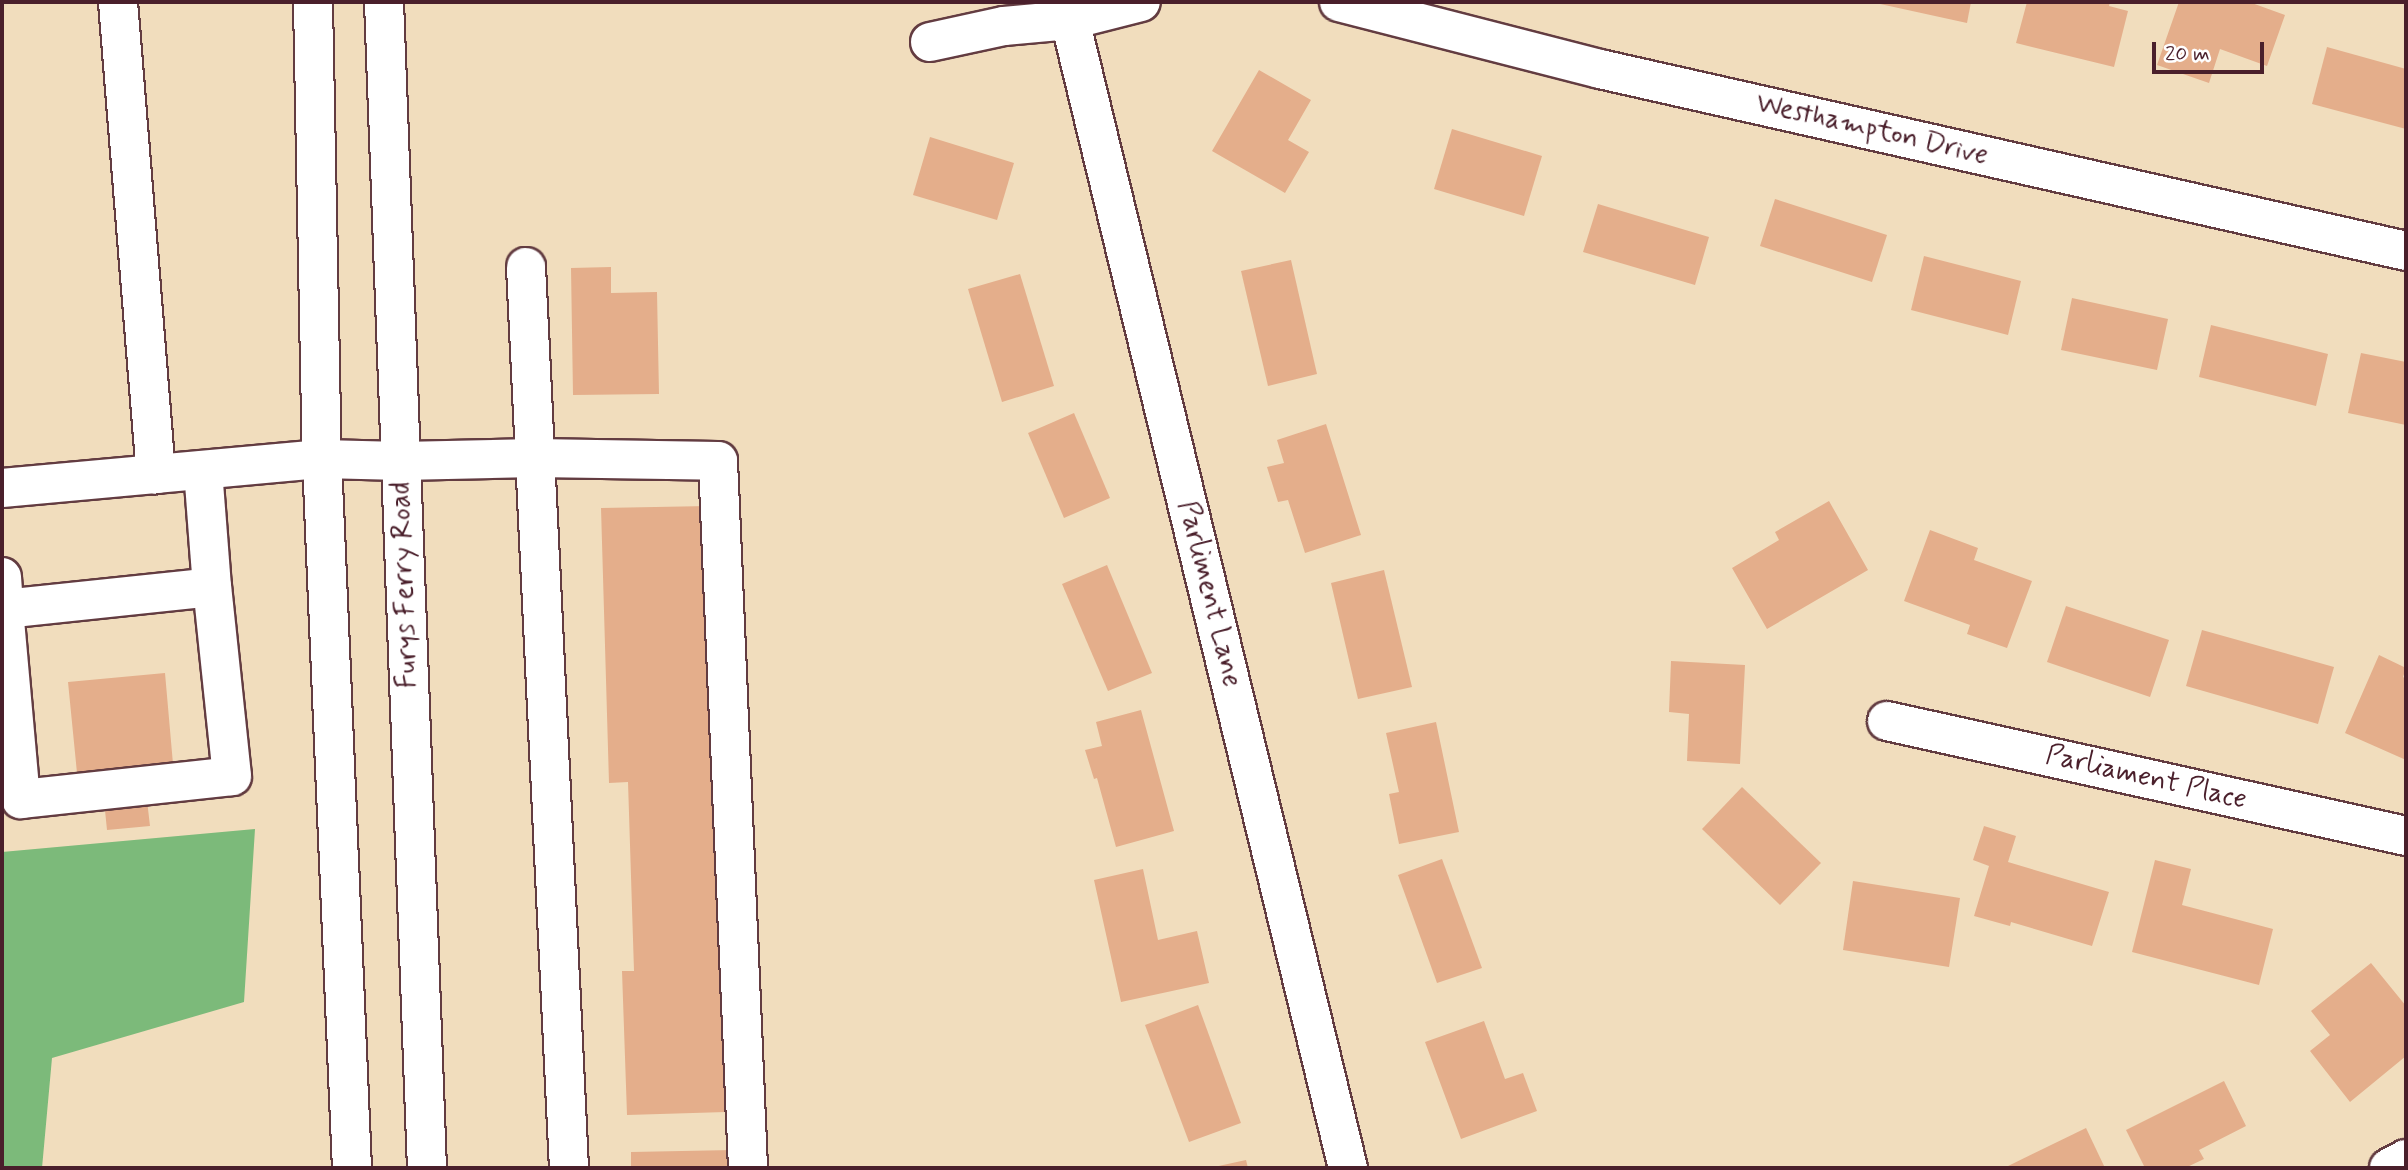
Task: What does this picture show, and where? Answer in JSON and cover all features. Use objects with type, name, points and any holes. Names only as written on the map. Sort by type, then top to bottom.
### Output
[{"type":"street","points":[[118,2],[156,474]]},
{"type":"street","points":[[313,2],[322,459],[352,1168]]},
{"type":"street","name":"Furys Ferry Road","points":[[384,2],[427,1168]]},
{"type":"street","points":[[930,42],[1004,26],[1070,20],[1141,2]]},
{"type":"street","name":"Westhampton Drive","points":[[1339,2],[1600,69],[2406,251]]},
{"type":"street","name":"Parliment Lane","points":[[1070,20],[1349,1168]]},
{"type":"street","points":[[526,267],[569,1168]]},
{"type":"street","points":[[2,488],[322,459],[719,461],[748,1168]]},
{"type":"street","points":[[203,470],[232,776],[21,799],[3,593],[212,587]]},
{"type":"street","name":"Parliament Place","points":[[1886,721],[2406,836]]},
{"type":"street","points":[[2389,1168],[2406,1159]]},
{"type":"green space","points":[[255,829],[244,1002],[52,1058],[42,1168],[2,1168],[2,852]]},
{"type":"building","points":[[1871,2],[1971,2],[1967,23]]},
{"type":"building","points":[[2027,2],[2110,2],[2109,6],[2128,11],[2114,67],[2016,43]]},
{"type":"building","points":[[2179,2],[2249,2],[2285,15],[2267,66],[2220,49],[2209,83],[2157,65]]},
{"type":"building","points":[[2327,47],[2406,69],[2406,129],[2312,104]]},
{"type":"building","points":[[1259,70],[1311,100],[1288,140],[1309,152],[1285,193],[1212,151]]},
{"type":"building","points":[[1452,129],[1542,156],[1524,216],[1434,189]]},
{"type":"building","points":[[930,137],[1014,163],[997,220],[913,195]]},
{"type":"building","points":[[1775,199],[1887,235],[1872,282],[1760,246]]},
{"type":"building","points":[[1598,204],[1709,237],[1695,285],[1583,252]]},
{"type":"building","points":[[1924,256],[2021,281],[2008,335],[1911,310]]},
{"type":"building","points":[[1291,260],[1317,374],[1268,386],[1241,271]]},
{"type":"building","points":[[611,267],[611,293],[657,292],[659,394],[573,395],[571,268]]},
{"type":"building","points":[[1020,274],[1054,386],[1002,402],[968,289]]},
{"type":"building","points":[[2072,298],[2168,319],[2157,370],[2061,350]]},
{"type":"building","points":[[2211,325],[2328,354],[2316,406],[2199,377]]},
{"type":"building","points":[[2361,353],[2406,362],[2406,425],[2348,413]]},
{"type":"building","points":[[1074,413],[1110,498],[1064,518],[1028,433]]},
{"type":"building","points":[[1326,424],[1361,535],[1305,553],[1288,500],[1278,502],[1267,467],[1284,463],[1277,440]]},
{"type":"building","points":[[1829,501],[1868,570],[1767,629],[1732,568],[1779,540],[1775,532]]},
{"type":"building","points":[[709,506],[726,1112],[627,1115],[622,971],[634,971],[628,782],[609,783],[601,508]]},
{"type":"building","points":[[1930,530],[1978,548],[1974,560],[2032,581],[2007,648],[1967,634],[1970,625],[1904,601]]},
{"type":"building","points":[[1107,565],[1152,673],[1108,691],[1062,584]]},
{"type":"building","points":[[1384,570],[1412,687],[1358,699],[1331,583]]},
{"type":"building","points":[[2066,606],[2169,640],[2150,697],[2047,662]]},
{"type":"building","points":[[2202,630],[2334,667],[2318,724],[2186,686]]},
{"type":"building","points":[[2379,655],[2406,668],[2403,677],[2406,679],[2406,760],[2345,733]]},
{"type":"building","points":[[1671,661],[1745,665],[1740,764],[1687,761],[1689,714],[1669,712]]},
{"type":"building","points":[[165,673],[173,764],[143,766],[150,826],[107,830],[101,771],[77,773],[68,682]]},
{"type":"building","points":[[1141,710],[1174,831],[1116,847],[1097,778],[1094,779],[1085,750],[1102,746],[1096,722]]},
{"type":"building","points":[[1436,722],[1459,832],[1399,844],[1389,794],[1399,792],[1386,733]]},
{"type":"building","points":[[1742,787],[1821,863],[1780,905],[1702,829]]},
{"type":"building","points":[[1984,826],[2016,836],[2008,862],[2109,892],[2092,946],[2011,922],[2010,926],[1974,916],[1989,866],[1973,860]]},
{"type":"building","points":[[1442,859],[1482,968],[1437,983],[1398,875]]},
{"type":"building","points":[[2155,860],[2191,869],[2182,905],[2273,929],[2259,985],[2132,952]]},
{"type":"building","points":[[1143,869],[1158,940],[1197,931],[1209,983],[1121,1002],[1094,880]]},
{"type":"building","points":[[1853,881],[1960,898],[1949,967],[1843,950]]},
{"type":"building","points":[[2371,963],[2406,1006],[2406,1056],[2350,1102],[2310,1051],[2330,1035],[2311,1011]]},
{"type":"building","points":[[1198,1005],[1241,1123],[1189,1142],[1145,1025]]},
{"type":"building","points":[[1484,1021],[1505,1079],[1523,1073],[1537,1111],[1461,1139],[1425,1042]]},
{"type":"building","points":[[2224,1081],[2246,1126],[2199,1150],[2204,1159],[2185,1168],[2145,1168],[2126,1130]]},
{"type":"building","points":[[2086,1128],[2105,1168],[2004,1168]]},
{"type":"building","points":[[733,1150],[733,1168],[631,1168],[631,1152]]},
{"type":"building","points":[[1246,1160],[1248,1168],[1214,1168],[1214,1167]]}]
